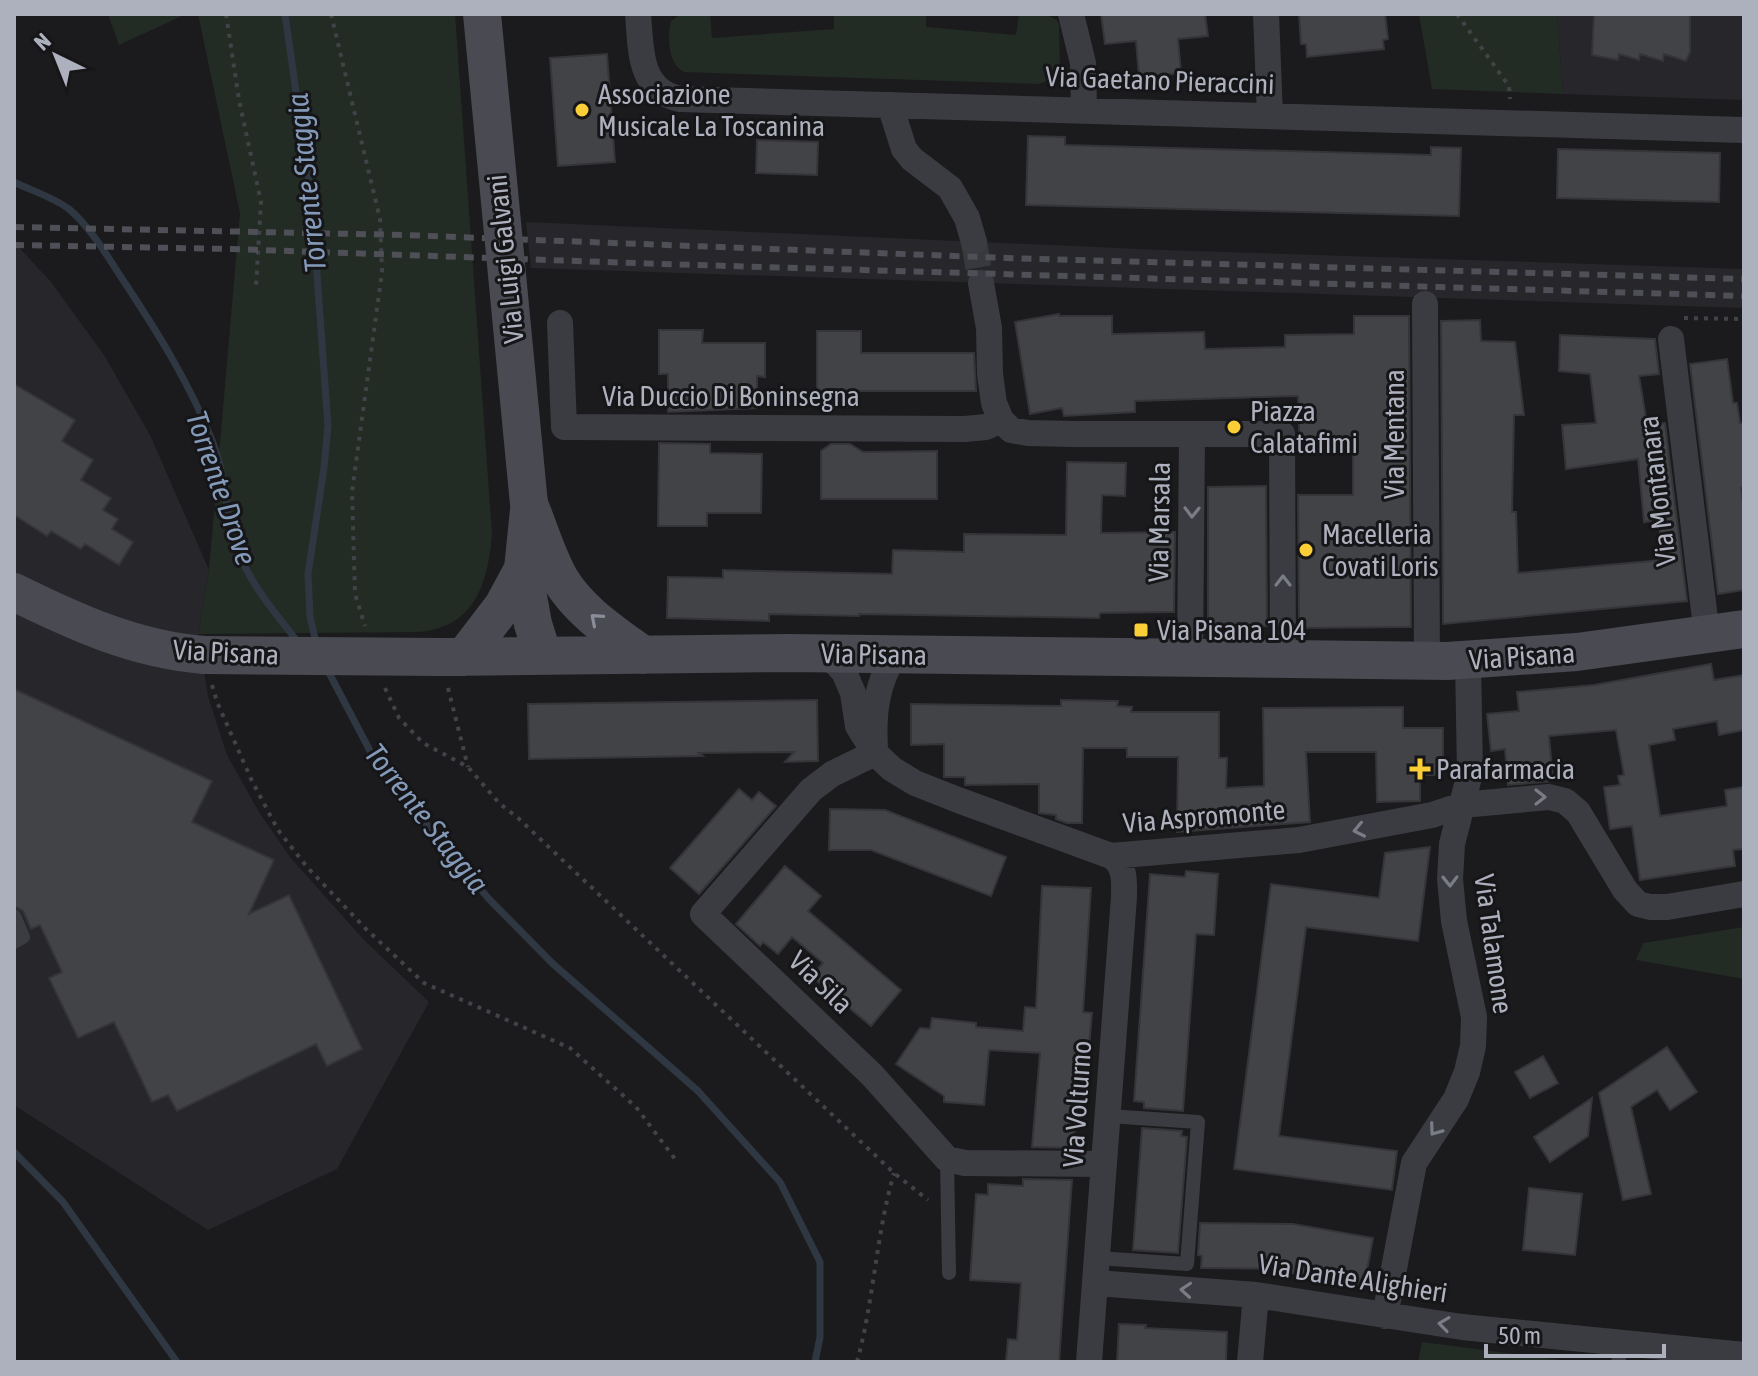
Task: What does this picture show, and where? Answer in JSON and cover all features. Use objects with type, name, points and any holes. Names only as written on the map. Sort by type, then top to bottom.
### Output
[{"type":"main road","name":"Via Luigi Galvani","points":[[482,14],[529,504],[540,572],[557,607],[543,656]]},
{"type":"main road","name":"Via Luigi Galvani","points":[[540,572],[643,655]]},
{"type":"main road","points":[[452,657],[540,572]]},
{"type":"main road","name":"Via Pisana","points":[[14,592],[133,643],[205,655],[895,654],[1427,661],[1577,652],[1744,629]]},
{"type":"street","name":"Via Gaetano Pieraccini","points":[[638,14],[646,75],[654,86],[668,96],[688,100],[1744,130]]},
{"type":"street","points":[[1071,14],[1083,63],[1084,110]]},
{"type":"street","points":[[1266,14],[1270,115]]},
{"type":"street","points":[[890,105],[904,149],[912,159],[950,188],[967,218],[974,242]]},
{"type":"street","points":[[981,283],[989,328],[995,410],[1011,430],[1125,435],[1282,434],[1283,659]]},
{"type":"street","name":"Via Mentana","points":[[1425,304],[1427,661]]},
{"type":"street","name":"Via Duccio Di Boninsegna","points":[[560,323],[564,427],[970,429],[986,427],[1001,420]]},
{"type":"street","name":"Via Montanara","points":[[1671,339],[1707,635]]},
{"type":"street","name":"Via Marsala","points":[[1190,658],[1192,434]]},
{"type":"street","name":"Via Aspromonte","points":[[822,654],[836,663],[848,679],[858,726],[885,764],[915,783],[1111,856],[1327,836],[1439,813],[1462,805],[1538,796],[1565,801],[1585,823],[1625,890],[1644,906],[1667,907],[1744,894]]},
{"type":"street","points":[[875,753],[875,700],[895,654]]},
{"type":"street","name":"Via Talamone","points":[[1385,1316],[1414,1163],[1456,1099],[1473,1046],[1472,1007],[1450,890],[1452,844],[1471,764],[1468,660]]},
{"type":"street","name":"Via Sila","points":[[875,753],[838,770],[811,790],[703,914],[885,1088],[947,1159]]},
{"type":"street","name":"Via Volturno","points":[[1089,1362],[1124,891],[1122,868],[1111,856]]},
{"type":"street","points":[[947,1159],[965,1163],[1104,1164]]},
{"type":"street","name":"Via Dante Alighieri","points":[[1097,1270],[1620,1353],[1730,1357]]},
{"type":"street","points":[[1250,1362],[1256,1295]]},
{"type":"lane","points":[[14,916],[23,937],[14,942]]},
{"type":"lane","points":[[1097,1270],[1187,1264],[1198,1122],[1108,1116]]},
{"type":"lane","points":[[947,1159],[949,1273]]},
{"type":"path","points":[[226,14],[239,100],[261,202],[256,286]]},
{"type":"path","points":[[1457,14],[1509,86],[1511,123]]},
{"type":"path","points":[[1671,339],[1667,317],[1744,319]]},
{"type":"path","points":[[205,655],[217,702],[252,781],[278,830],[307,867],[366,929],[424,983],[570,1048],[636,1107],[678,1163]]},
{"type":"path","points":[[452,657],[468,767]]},
{"type":"path","points":[[857,1362],[865,1335],[887,1197],[894,1173]]},
{"type":"shaded area","points":[[108,14],[186,14],[119,45]]},
{"type":"shaded area","points":[[198,14],[455,14],[492,534],[481,587],[464,614],[451,623],[415,632],[198,634],[209,570],[240,213]]},
{"type":"shaded area","points":[[710,14],[712,38],[834,29],[834,14],[926,14],[926,27],[1016,35],[1019,14],[1045,14],[1059,24],[1060,72],[1055,79],[1038,84],[684,72],[675,63],[670,50],[671,21],[678,16]]},
{"type":"shaded area","points":[[1419,14],[1557,14],[1563,94],[1432,89]]},
{"type":"shaded area","points":[[1557,14],[1744,14],[1744,100],[1563,94]]},
{"type":"shaded area","points":[[526,222],[1163,250],[1744,269],[1744,308],[531,268]]},
{"type":"shaded area","points":[[14,242],[51,282],[104,355],[150,435],[209,570],[198,634],[208,696],[227,755],[259,812],[290,857],[363,939],[429,1002],[337,1169],[208,1230],[14,1105]]},
{"type":"shaded area","points":[[1744,927],[1744,979],[1636,960],[1643,943]]},
{"type":"shaded area","points":[[1422,1342],[1575,1362],[1418,1362]]},
{"type":"building","points":[[1101,14],[1205,14],[1208,36],[1178,39],[1181,73],[1139,77],[1136,41],[1105,44]]},
{"type":"building","points":[[1299,14],[1385,14],[1388,39],[1383,40],[1384,49],[1307,57],[1306,44],[1301,44]]},
{"type":"building","points":[[1594,14],[1690,14],[1690,52],[1686,61],[1664,54],[1663,61],[1640,54],[1639,60],[1619,54],[1618,60],[1592,55]]},
{"type":"building","name":"Associazione Musicale La Toscanina","points":[[607,54],[615,162],[558,166],[550,58]]},
{"type":"building","points":[[1028,136],[1065,137],[1065,145],[1431,155],[1431,147],[1461,148],[1459,216],[1026,205]]},
{"type":"building","points":[[757,140],[818,142],[817,175],[756,173]]},
{"type":"building","points":[[1558,149],[1720,153],[1719,202],[1557,198]]},
{"type":"building","points":[[1059,314],[1112,316],[1112,334],[1204,332],[1205,349],[1285,347],[1285,335],[1354,334],[1354,316],[1409,316],[1411,627],[1299,628],[1298,495],[1353,495],[1353,453],[1300,454],[1298,396],[1135,401],[1135,412],[1064,416],[1062,408],[1030,414],[1015,322]]},
{"type":"building","points":[[1480,320],[1481,341],[1515,342],[1524,415],[1514,415],[1512,512],[1516,512],[1518,573],[1662,560],[1659,520],[1644,522],[1638,459],[1566,469],[1562,425],[1596,423],[1590,374],[1559,371],[1560,335],[1655,339],[1659,374],[1639,376],[1647,424],[1665,423],[1687,601],[1443,624],[1441,321]]},
{"type":"building","points":[[659,330],[703,330],[702,343],[765,343],[765,377],[757,376],[757,408],[668,412],[668,374],[659,374]]},
{"type":"building","points":[[817,331],[861,331],[861,353],[974,353],[976,391],[857,391],[857,407],[817,407]]},
{"type":"building","points":[[1727,359],[1733,403],[1737,403],[1740,423],[1744,423],[1744,487],[1741,488],[1744,590],[1718,594],[1690,364]]},
{"type":"building","points":[[14,384],[75,420],[62,441],[93,460],[81,480],[111,498],[103,510],[118,519],[112,529],[133,542],[119,565],[85,544],[81,549],[51,531],[47,536],[14,515]]},
{"type":"building","points":[[659,443],[710,444],[710,453],[762,454],[761,513],[707,513],[707,526],[658,526]]},
{"type":"building","points":[[831,444],[850,444],[863,452],[937,451],[937,499],[821,499],[821,451]]},
{"type":"building","points":[[1067,462],[1126,463],[1125,496],[1102,495],[1101,533],[1175,532],[1174,612],[1100,613],[1099,618],[769,614],[769,621],[667,618],[668,577],[723,578],[723,570],[892,574],[893,550],[964,552],[964,534],[1066,535]]},
{"type":"building","points":[[1266,486],[1267,626],[1208,627],[1208,487]]},
{"type":"building","points":[[1711,664],[1714,680],[1744,675],[1744,730],[1719,735],[1717,721],[1673,729],[1675,740],[1649,745],[1660,816],[1727,806],[1725,790],[1744,787],[1744,849],[1733,850],[1735,866],[1640,880],[1632,826],[1610,829],[1604,787],[1620,785],[1618,776],[1624,775],[1616,730],[1549,736],[1553,781],[1508,785],[1505,749],[1491,751],[1487,714],[1519,711],[1517,692],[1594,685]]},
{"type":"building","points":[[14,689],[212,781],[192,822],[274,860],[249,914],[289,895],[362,1049],[327,1066],[316,1044],[177,1111],[168,1095],[152,1102],[114,1022],[78,1038],[49,978],[62,972],[40,925],[31,929],[23,911],[14,906]]},
{"type":"building","points":[[817,700],[818,761],[785,762],[794,752],[529,759],[528,704]]},
{"type":"building","points":[[1061,700],[1118,701],[1117,706],[1132,707],[1131,712],[1219,712],[1219,758],[1227,758],[1226,788],[1264,786],[1263,708],[1403,707],[1403,728],[1443,728],[1443,775],[1420,775],[1420,801],[1377,802],[1376,752],[1306,752],[1310,822],[1177,832],[1178,757],[1127,757],[1127,748],[1083,748],[1082,823],[1067,823],[1056,819],[1056,815],[1039,813],[1039,784],[965,785],[965,777],[944,777],[944,744],[911,745],[911,704],[1061,706]]},
{"type":"building","points":[[739,789],[752,800],[759,792],[776,806],[699,894],[670,868]]},
{"type":"building","points":[[830,809],[885,810],[1006,857],[991,896],[871,850],[829,850]]},
{"type":"building","points":[[1430,847],[1418,941],[1306,927],[1279,1136],[1397,1151],[1392,1190],[1234,1169],[1271,884],[1379,898],[1385,853]]},
{"type":"building","points":[[785,866],[821,896],[808,911],[901,990],[871,1026],[811,976],[823,963],[792,937],[778,954],[763,942],[760,946],[736,924]]},
{"type":"building","points":[[1186,871],[1218,874],[1214,935],[1196,934],[1183,1111],[1144,1108],[1144,1102],[1134,1101],[1150,874],[1185,877]]},
{"type":"building","points":[[1042,886],[1091,888],[1083,1012],[1092,1013],[1082,1128],[1075,1127],[1073,1148],[1032,1147],[1040,1053],[989,1050],[984,1105],[944,1102],[944,1096],[896,1064],[920,1028],[930,1029],[932,1018],[976,1023],[976,1027],[1023,1031],[1025,1007],[1036,1008]]},
{"type":"building","points":[[1667,1047],[1697,1092],[1670,1110],[1657,1090],[1631,1107],[1651,1194],[1623,1200],[1599,1093]]},
{"type":"building","points":[[1543,1056],[1558,1083],[1530,1098],[1515,1072]]},
{"type":"building","points":[[1592,1098],[1588,1136],[1550,1162],[1534,1137]]},
{"type":"building","points":[[1142,1128],[1182,1131],[1181,1136],[1187,1137],[1178,1253],[1133,1250]]},
{"type":"building","points":[[1023,1179],[1072,1180],[1059,1362],[1006,1362],[1008,1339],[1017,1340],[1021,1283],[970,1280],[976,1194],[988,1195],[988,1184],[1023,1186]]},
{"type":"building","points":[[1529,1188],[1582,1194],[1575,1255],[1523,1250]]},
{"type":"building","points":[[1200,1223],[1293,1224],[1373,1238],[1364,1286],[1286,1272],[1287,1269],[1201,1268],[1202,1256],[1198,1255]]},
{"type":"building","points":[[1119,1324],[1227,1332],[1226,1362],[1117,1362]]},
{"type":"waterway","name":"Torrente Staggia","points":[[285,14],[312,205],[328,426],[308,574],[310,616],[316,643]]},
{"type":"waterway","name":"Torrente Drove","points":[[14,182],[56,201],[77,216],[91,232],[159,337],[194,399],[213,443],[240,558],[262,596],[298,642]]},
{"type":"waterway","name":"Torrente Staggia","points":[[327,669],[378,766],[488,898],[552,963],[698,1091],[780,1182],[820,1262],[820,1337],[815,1362]]},
{"type":"waterway","name":"Torrente Staggia","points":[[14,1152],[63,1202],[177,1362]]},
{"type":"tunnel","points":[[974,242],[981,283]]},
{"type":"railway","points":[[14,227],[405,235],[1007,258],[1744,279]]},
{"type":"railway","points":[[14,245],[232,249],[1744,296]]},
{"type":"place","name":"Associazione Musicale La Toscanina","points":[[582,110]]},
{"type":"place","name":"Piazza Calatafimi","points":[[1234,427]]},
{"type":"place","name":"Macelleria Covati Loris","points":[[1306,550]]},
{"type":"place","name":"Via Pisana 104","points":[[1141,630]]},
{"type":"place","name":"Parafarmacia","points":[[1420,769]]}]
